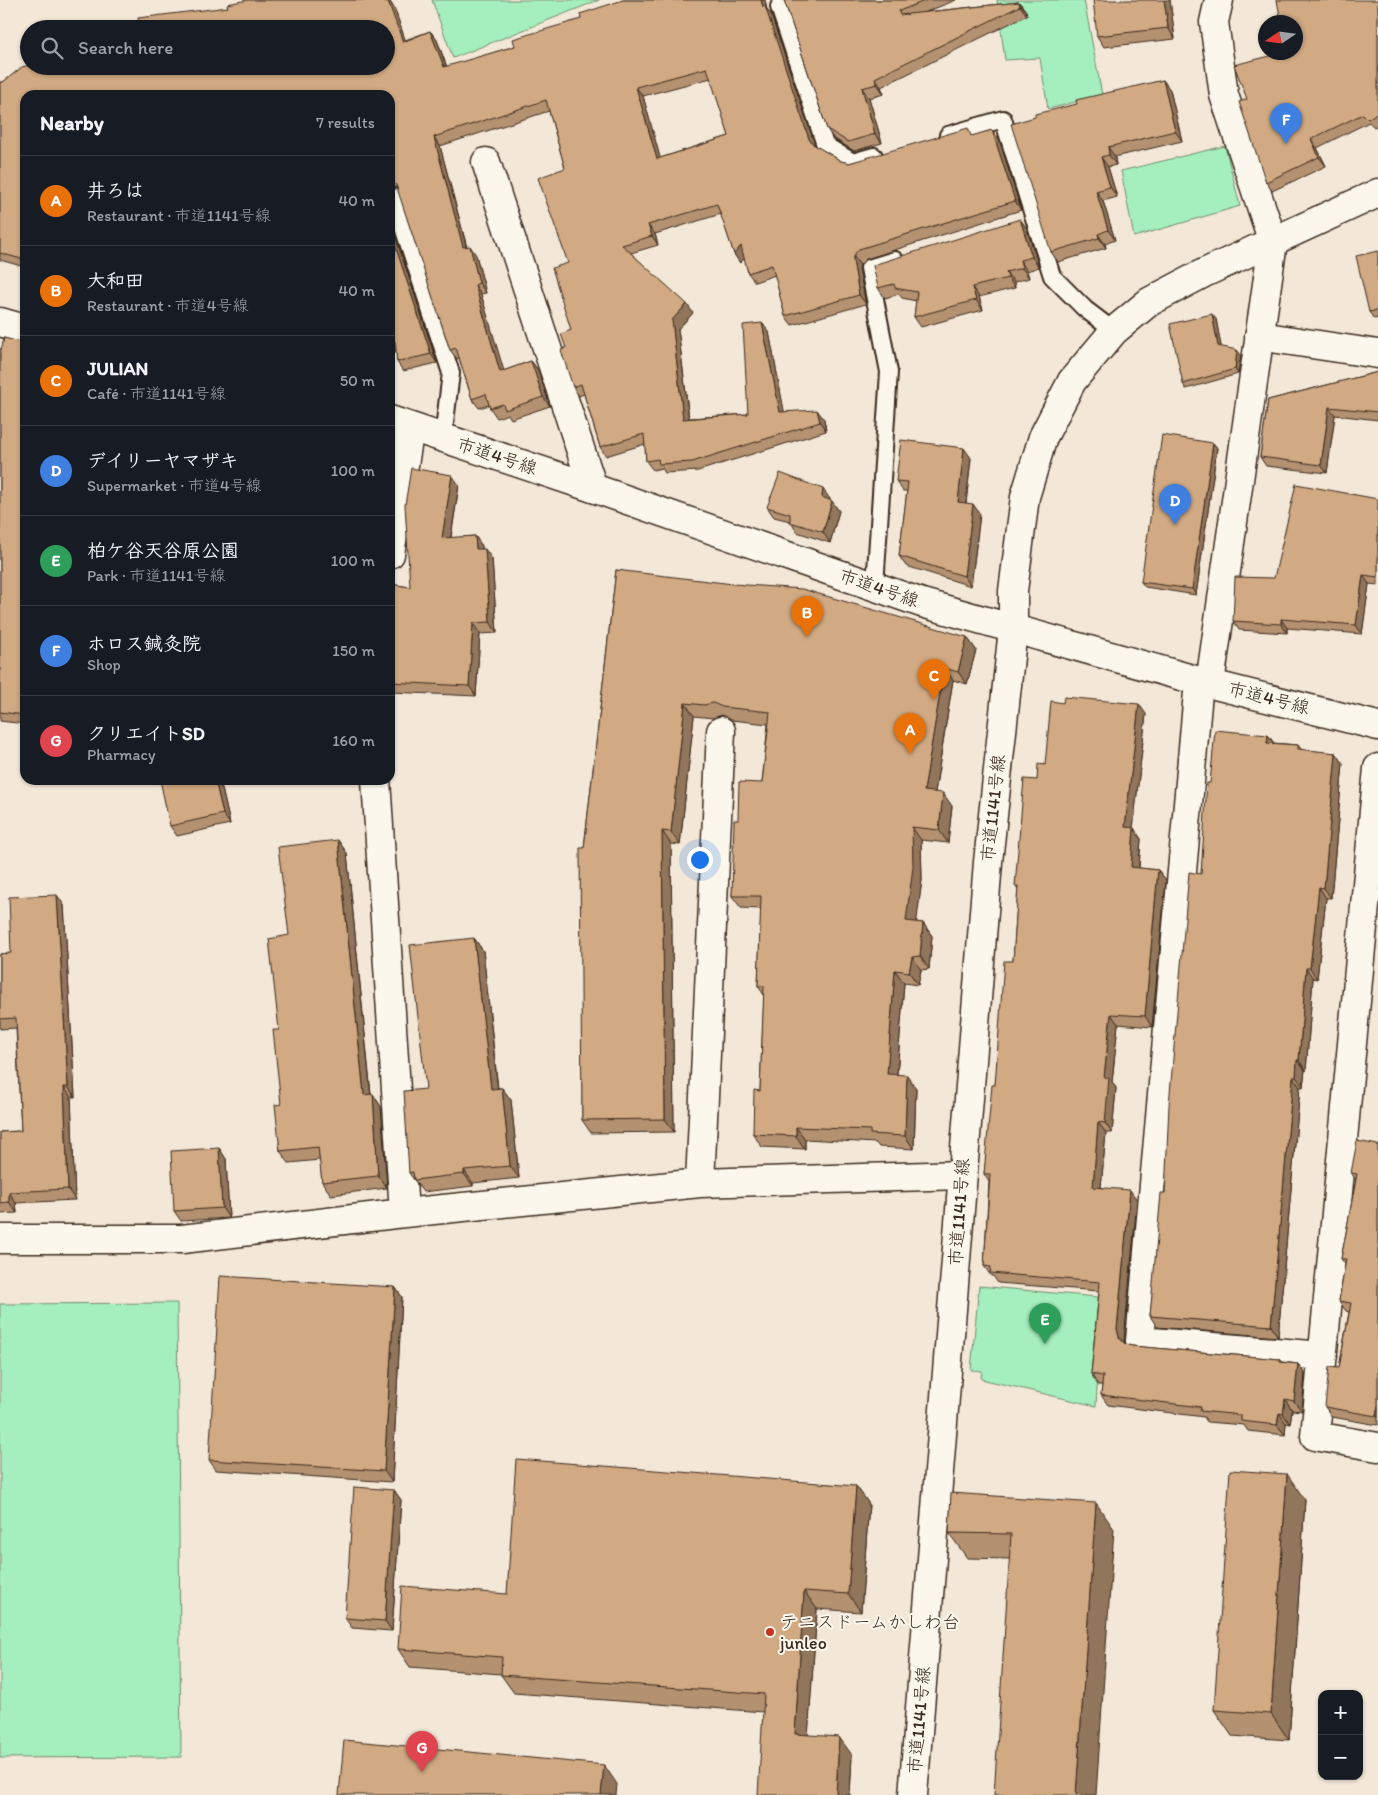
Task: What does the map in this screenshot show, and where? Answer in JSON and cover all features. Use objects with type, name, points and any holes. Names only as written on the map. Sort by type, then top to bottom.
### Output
[{"type":"street","points":[[1219,0],[1214,22],[1224,95],[1273,242],[1204,682],[1140,1341],[1323,1356]]},
{"type":"street","points":[[486,162],[593,488]]},
{"type":"street","name":"市道1141号線","points":[[913,1795],[988,862],[1014,629],[1014,591],[1026,497],[1043,437],[1072,381],[1114,331],[1148,302],[1204,273],[1378,193]]},
{"type":"street","points":[[0,322],[20,328]]},
{"type":"street","points":[[1259,336],[1378,354]]},
{"type":"street","points":[[395,488],[400,423]]},
{"type":"street","name":"市道4号線","points":[[400,423],[922,603],[1204,682],[1378,726]]},
{"type":"street","points":[[700,1183],[721,731]]},
{"type":"street","points":[[1378,768],[1315,1436],[1378,1447]]},
{"type":"street","points":[[376,785],[404,1213]]},
{"type":"street","points":[[0,1240],[182,1239],[404,1213],[700,1183],[962,1175]]},
{"type":"lane","points":[[782,0],[778,7],[825,145],[853,162],[891,151]]},
{"type":"lane","points":[[928,140],[1003,119],[1052,276],[1085,309],[1114,331]]},
{"type":"lane","points":[[395,203],[451,373],[443,438]]},
{"type":"lane","points":[[1015,222],[1034,217]]},
{"type":"lane","points":[[874,586],[889,372],[869,268],[915,254]]},
{"type":"green space","points":[[432,0],[599,0],[453,58]]},
{"type":"green space","points":[[997,0],[1084,0],[1102,95],[1048,109],[1040,58],[1005,60]]},
{"type":"green space","points":[[1225,146],[1240,206],[1134,237],[1121,171]]},
{"type":"green space","points":[[979,1286],[1107,1298],[1099,1356],[1096,1406],[981,1379],[982,1371],[971,1370]]},
{"type":"green space","points":[[177,1303],[181,1757],[0,1758],[0,1304]]},
{"type":"building","points":[[248,0],[385,0],[386,2],[388,1],[395,20],[138,20],[138,18],[228,7],[227,4]]},
{"type":"building","points":[[623,0],[761,0],[763,7],[765,6],[809,139],[813,144],[841,161],[849,163],[968,128],[971,136],[992,130],[1015,201],[859,249],[853,256],[853,260],[859,295],[785,316],[772,265],[748,273],[741,246],[734,254],[717,204],[648,225],[652,236],[622,245],[687,304],[672,320],[683,419],[748,414],[743,325],[762,323],[780,412],[817,410],[820,422],[692,462],[659,464],[658,459],[646,461],[644,434],[600,447],[581,384],[573,387],[561,350],[566,348],[561,334],[571,330],[552,268],[568,263],[538,178],[565,168],[546,100],[434,137],[463,247],[470,246],[479,283],[475,285],[500,372],[531,361],[543,397],[505,410],[503,404],[490,408],[486,394],[472,399],[456,348],[450,350],[395,184],[395,90],[20,90],[20,259],[0,253],[0,82],[3,82],[20,69],[20,75],[395,75],[395,20],[403,42],[430,31],[444,67],[515,46],[513,39],[581,19],[580,14]],"holes":[[[707,68],[729,136],[657,159],[636,87]]]},
{"type":"building","points":[[784,0],[927,0],[899,11],[900,15],[1019,2],[1020,6],[875,78],[877,84],[862,88],[875,134],[848,142],[827,129]]},
{"type":"building","points":[[1093,0],[1164,0],[1168,28],[1097,36]]},
{"type":"building","points":[[1277,0],[1378,0],[1378,112],[1368,119],[1363,114],[1311,139],[1319,157],[1266,182],[1239,102],[1247,99],[1234,65],[1258,59],[1303,60],[1303,15],[1280,15]]},
{"type":"building","points":[[1163,80],[1175,131],[1108,147],[1109,155],[1101,157],[1110,187],[1096,191],[1108,230],[1098,234],[1099,238],[1051,252],[1011,124],[1035,117],[1035,114],[1077,104],[1076,100]]},
{"type":"building","points":[[1020,219],[1032,257],[1020,260],[1022,268],[1006,272],[1008,278],[972,287],[976,300],[914,317],[917,292],[895,288],[894,284],[878,288],[873,265]]},
{"type":"building","points":[[395,245],[431,354],[397,362],[395,341]]},
{"type":"building","points":[[1378,251],[1378,310],[1369,312],[1356,256]]},
{"type":"building","points":[[1212,314],[1218,346],[1237,350],[1235,369],[1183,384],[1170,324]]},
{"type":"building","points":[[4,338],[20,342],[20,714],[0,712],[1,350]]},
{"type":"building","points":[[1378,372],[1378,412],[1329,407],[1321,465],[1260,457],[1268,400]]},
{"type":"building","points":[[1162,435],[1213,443],[1192,589],[1141,582]]},
{"type":"building","points":[[901,440],[964,448],[958,502],[973,504],[964,576],[899,556],[908,482],[896,481]]},
{"type":"building","points":[[411,468],[452,475],[442,538],[475,536],[476,549],[485,549],[490,622],[473,623],[469,686],[395,682],[395,585],[410,587],[405,505]]},
{"type":"building","points":[[780,473],[823,489],[822,497],[832,501],[823,532],[790,522],[790,514],[767,507]]},
{"type":"building","points":[[1296,484],[1378,499],[1378,577],[1363,575],[1356,625],[1281,619],[1281,624],[1233,621],[1235,577],[1274,578]]},
{"type":"building","points":[[616,570],[733,584],[802,589],[967,637],[958,672],[944,668],[924,791],[943,793],[939,830],[912,827],[913,867],[906,921],[923,923],[920,956],[912,957],[909,972],[895,970],[887,1074],[907,1075],[905,1136],[870,1134],[870,1130],[796,1127],[796,1136],[753,1134],[754,1090],[760,1091],[764,986],[758,986],[761,896],[732,896],[734,820],[738,820],[739,782],[762,783],[770,712],[722,707],[713,703],[704,705],[685,703],[671,832],[662,831],[665,1119],[582,1120],[580,848],[584,848]]},
{"type":"building","points":[[1064,697],[1139,704],[1125,827],[1134,828],[1131,867],[1158,870],[1145,1016],[1111,1014],[1104,1077],[1109,1078],[1105,1123],[1098,1122],[1093,1187],[1130,1190],[1117,1329],[1119,1337],[1124,1343],[1132,1346],[1280,1359],[1280,1362],[1298,1364],[1294,1401],[1285,1399],[1283,1414],[1279,1413],[1277,1425],[1241,1421],[1241,1415],[1200,1411],[1201,1407],[1101,1395],[1103,1376],[1091,1374],[1100,1282],[990,1273],[991,1267],[984,1266],[990,1174],[984,1174],[992,1085],[995,1085],[1004,961],[1013,961],[1018,886],[1015,886],[1024,779],[1037,780],[1038,764],[1045,765],[1051,701],[1063,703]]},
{"type":"building","points":[[1215,730],[1268,735],[1267,743],[1298,745],[1298,749],[1336,753],[1324,888],[1319,887],[1310,968],[1306,968],[1299,1060],[1297,1060],[1296,1077],[1293,1077],[1271,1326],[1150,1316],[1161,1193],[1165,1193],[1169,1105],[1189,872],[1201,874],[1207,783],[1210,783]]},
{"type":"building","points":[[161,785],[216,785],[223,814],[170,826]]},
{"type":"building","points":[[338,840],[364,1095],[373,1094],[378,1176],[322,1182],[318,1147],[280,1151],[275,1105],[281,1104],[273,1030],[279,1030],[269,939],[289,935],[278,847]]},
{"type":"building","points":[[57,895],[68,1087],[64,1087],[68,1189],[9,1192],[9,1202],[0,1203],[0,1132],[21,1131],[16,1018],[0,1019],[0,954],[11,953],[9,897]]},
{"type":"building","points":[[474,938],[491,1089],[502,1088],[510,1166],[464,1170],[464,1174],[414,1180],[413,1172],[409,1173],[404,1091],[426,1089],[410,945]]},
{"type":"building","points":[[1357,1141],[1378,1145],[1378,1405],[1376,1416],[1325,1407],[1329,1367],[1339,1368],[1351,1303],[1339,1301],[1346,1259],[1341,1259],[1357,1174],[1351,1173]]},
{"type":"building","points":[[219,1148],[222,1208],[174,1211],[171,1151]]},
{"type":"building","points":[[220,1276],[395,1287],[384,1471],[209,1460]]},
{"type":"building","points":[[516,1459],[856,1486],[848,1594],[804,1591],[795,1734],[839,1737],[836,1795],[758,1795],[764,1694],[501,1675],[502,1657],[398,1649],[402,1586],[507,1594]]},
{"type":"building","points":[[1230,1470],[1287,1474],[1271,1714],[1214,1710]]},
{"type":"building","points":[[354,1487],[394,1490],[385,1621],[345,1618]]},
{"type":"building","points":[[951,1493],[1096,1503],[1076,1795],[994,1795],[1011,1534],[949,1533]]},
{"type":"building","points":[[344,1740],[604,1765],[601,1795],[339,1795]]},
{"type":"place","name":"ホロス鍼灸院","points":[[1286,144]]},
{"type":"place","name":"デイリーヤマザキ","points":[[1175,525]]},
{"type":"place","name":"大和田","points":[[807,637]]},
{"type":"place","name":"JULIAN","points":[[934,700]]},
{"type":"place","name":"井ろは","points":[[910,754]]},
{"type":"place","name":"柏ケ谷天谷原公園","points":[[1045,1344]]},
{"type":"place","name":"テニスドームかしわ台 junleo","points":[[770,1632]]},
{"type":"place","name":"クリエイトSD","points":[[422,1772]]}]
